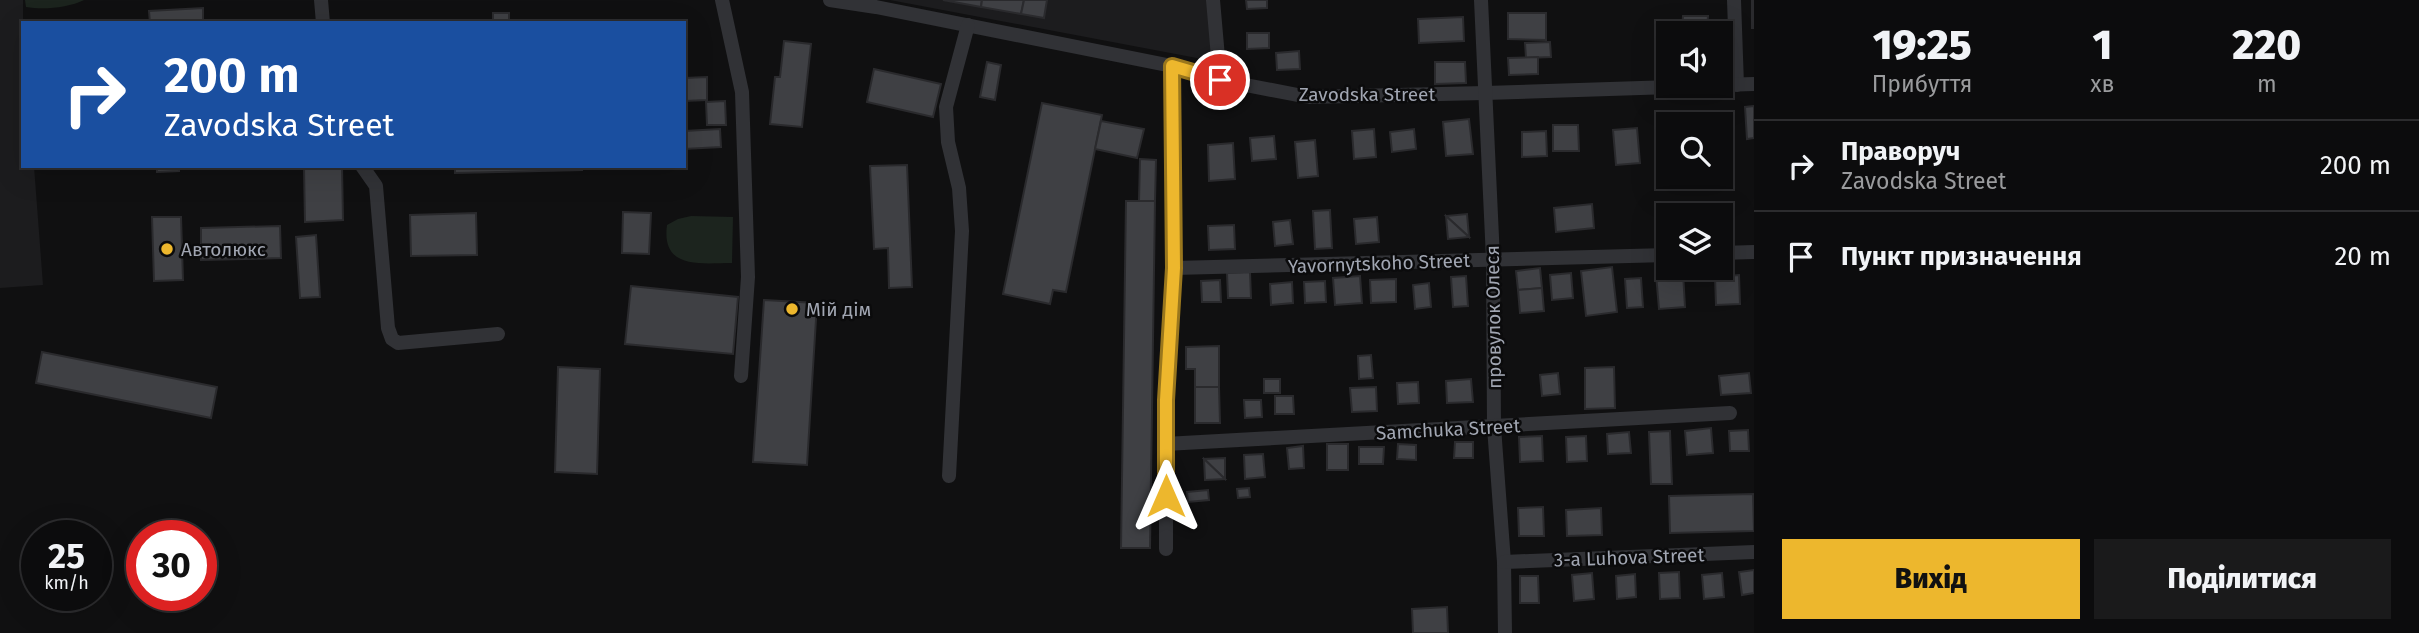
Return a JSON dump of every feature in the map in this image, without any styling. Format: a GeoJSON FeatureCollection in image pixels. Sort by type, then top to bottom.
{"type":"FeatureCollection","features":[{"type":"Feature","properties":{"kind":"street"},"geometry":{"type":"LineString","coordinates":[[321,0],[323,21]]}},
{"type":"Feature","properties":{"kind":"street"},"geometry":{"type":"LineString","coordinates":[[722,0],[742,92],[748,277],[741,376]]}},
{"type":"Feature","properties":{"kind":"street","name":"Zavodska Street"},"geometry":{"type":"LineString","coordinates":[[830,0],[1172,66],[1220,80],[1308,97],[1656,88]]}},
{"type":"Feature","properties":{"kind":"street"},"geometry":{"type":"LineString","coordinates":[[1213,0],[1220,80]]}},
{"type":"Feature","properties":{"kind":"street","name":"провулок Олеся"},"geometry":{"type":"LineString","coordinates":[[1481,0],[1493,259],[1494,427],[1504,562],[1505,633]]}},
{"type":"Feature","properties":{"kind":"street"},"geometry":{"type":"LineString","coordinates":[[1734,0],[1737,85]]}},
{"type":"Feature","properties":{"kind":"street"},"geometry":{"type":"LineString","coordinates":[[949,476],[962,231],[959,188],[948,142],[946,107],[968,25]]}},
{"type":"Feature","properties":{"kind":"street"},"geometry":{"type":"LineString","coordinates":[[1166,549],[1165,444],[1174,268],[1172,66]]}},
{"type":"Feature","properties":{"kind":"street"},"geometry":{"type":"LineString","coordinates":[[1733,85],[1754,84]]}},
{"type":"Feature","properties":{"kind":"street"},"geometry":{"type":"LineString","coordinates":[[363,168],[376,186],[388,328],[392,339],[398,342],[498,334]]}},
{"type":"Feature","properties":{"kind":"street"},"geometry":{"type":"LineString","coordinates":[[1733,253],[1754,252]]}},
{"type":"Feature","properties":{"kind":"street","name":"Yavornytskoho Street"},"geometry":{"type":"LineString","coordinates":[[1174,268],[1656,255]]}},
{"type":"Feature","properties":{"kind":"street","name":"Samchuka Street"},"geometry":{"type":"LineString","coordinates":[[1165,444],[1730,413]]}},
{"type":"Feature","properties":{"kind":"street","name":"3-a Luhova Street"},"geometry":{"type":"LineString","coordinates":[[1504,562],[1754,552]]}},
{"type":"Feature","properties":{"kind":"shaded area"},"geometry":{"type":"Polygon","coordinates":[[[0,0],[23,0],[21,168],[34,168],[43,285],[0,288],[0,0]]]}},
{"type":"Feature","properties":{"kind":"shaded area"},"geometry":{"type":"Polygon","coordinates":[[[25,0],[84,0],[63,7],[40,8],[26,7],[25,0]]]}},
{"type":"Feature","properties":{"kind":"shaded area"},"geometry":{"type":"Polygon","coordinates":[[[890,0],[1213,0],[1218,62],[890,0]]]}},
{"type":"Feature","properties":{"kind":"shaded area"},"geometry":{"type":"Polygon","coordinates":[[[691,216],[733,217],[732,263],[686,261],[670,250],[667,225],[691,216]]]}},
{"type":"Feature","properties":{"kind":"building"},"geometry":{"type":"Polygon","coordinates":[[[943,0],[982,0],[981,7],[943,0]]]}},
{"type":"Feature","properties":{"kind":"building"},"geometry":{"type":"Polygon","coordinates":[[[982,0],[1024,0],[1021,14],[981,7],[982,0]]]}},
{"type":"Feature","properties":{"kind":"building"},"geometry":{"type":"Polygon","coordinates":[[[1024,0],[1047,0],[1044,18],[1021,14],[1024,0]]]}},
{"type":"Feature","properties":{"kind":"building"},"geometry":{"type":"Polygon","coordinates":[[[1246,0],[1267,0],[1267,8],[1247,9],[1246,0]]]}},
{"type":"Feature","properties":{"kind":"building"},"geometry":{"type":"Polygon","coordinates":[[[1754,0],[1754,28],[1752,28],[1754,0]]]}},
{"type":"Feature","properties":{"kind":"building"},"geometry":{"type":"Polygon","coordinates":[[[203,8],[203,21],[150,21],[149,11],[203,8]]]}},
{"type":"Feature","properties":{"kind":"building"},"geometry":{"type":"Polygon","coordinates":[[[493,13],[509,13],[509,21],[493,21],[493,13]]]}},
{"type":"Feature","properties":{"kind":"building"},"geometry":{"type":"Polygon","coordinates":[[[1508,13],[1546,13],[1546,40],[1508,39],[1508,13]]]}},
{"type":"Feature","properties":{"kind":"building"},"geometry":{"type":"Polygon","coordinates":[[[1683,16],[1708,16],[1708,21],[1683,21],[1683,16]]]}},
{"type":"Feature","properties":{"kind":"building"},"geometry":{"type":"Polygon","coordinates":[[[1463,17],[1464,41],[1419,43],[1418,19],[1463,17]]]}},
{"type":"Feature","properties":{"kind":"building"},"geometry":{"type":"Polygon","coordinates":[[[1247,33],[1269,33],[1269,48],[1247,49],[1247,33]]]}},
{"type":"Feature","properties":{"kind":"building"},"geometry":{"type":"Polygon","coordinates":[[[784,41],[811,44],[802,127],[770,124],[775,77],[780,77],[784,41]]]}},
{"type":"Feature","properties":{"kind":"building"},"geometry":{"type":"Polygon","coordinates":[[[1550,42],[1551,57],[1526,58],[1525,43],[1550,42]]]}},
{"type":"Feature","properties":{"kind":"building"},"geometry":{"type":"Polygon","coordinates":[[[1299,51],[1300,69],[1277,70],[1276,53],[1299,51]]]}},
{"type":"Feature","properties":{"kind":"building"},"geometry":{"type":"Polygon","coordinates":[[[1538,57],[1538,74],[1509,75],[1508,58],[1538,57]]]}},
{"type":"Feature","properties":{"kind":"building"},"geometry":{"type":"Polygon","coordinates":[[[987,62],[1001,65],[995,100],[980,97],[987,62]]]}},
{"type":"Feature","properties":{"kind":"building"},"geometry":{"type":"Polygon","coordinates":[[[1435,62],[1465,62],[1466,83],[1435,84],[1435,62]]]}},
{"type":"Feature","properties":{"kind":"building"},"geometry":{"type":"Polygon","coordinates":[[[874,69],[941,84],[933,117],[867,102],[874,69]]]}},
{"type":"Feature","properties":{"kind":"building"},"geometry":{"type":"Polygon","coordinates":[[[707,77],[707,100],[686,101],[686,78],[707,77]]]}},
{"type":"Feature","properties":{"kind":"building"},"geometry":{"type":"Polygon","coordinates":[[[725,101],[726,125],[707,125],[706,102],[725,101]]]}},
{"type":"Feature","properties":{"kind":"building"},"geometry":{"type":"Polygon","coordinates":[[[1042,103],[1102,115],[1066,292],[1053,290],[1050,304],[1003,294],[1042,103]]]}},
{"type":"Feature","properties":{"kind":"building"},"geometry":{"type":"Polygon","coordinates":[[[1754,106],[1754,138],[1747,139],[1745,107],[1754,106]]]}},
{"type":"Feature","properties":{"kind":"building"},"geometry":{"type":"Polygon","coordinates":[[[1469,119],[1473,154],[1446,156],[1443,122],[1469,119]]]}},
{"type":"Feature","properties":{"kind":"building"},"geometry":{"type":"Polygon","coordinates":[[[1101,121],[1144,129],[1137,158],[1095,149],[1101,121]]]}},
{"type":"Feature","properties":{"kind":"building"},"geometry":{"type":"Polygon","coordinates":[[[1553,125],[1578,125],[1579,151],[1553,151],[1553,125]]]}},
{"type":"Feature","properties":{"kind":"building"},"geometry":{"type":"Polygon","coordinates":[[[1637,128],[1640,163],[1616,165],[1613,130],[1637,128]]]}},
{"type":"Feature","properties":{"kind":"building"},"geometry":{"type":"Polygon","coordinates":[[[720,129],[721,147],[686,149],[686,131],[720,129]]]}},
{"type":"Feature","properties":{"kind":"building"},"geometry":{"type":"Polygon","coordinates":[[[1374,129],[1376,157],[1354,159],[1352,131],[1374,129]]]}},
{"type":"Feature","properties":{"kind":"building"},"geometry":{"type":"Polygon","coordinates":[[[1414,129],[1416,149],[1392,152],[1390,132],[1414,129]]]}},
{"type":"Feature","properties":{"kind":"building"},"geometry":{"type":"Polygon","coordinates":[[[1546,131],[1547,156],[1522,157],[1522,132],[1546,131]]]}},
{"type":"Feature","properties":{"kind":"building"},"geometry":{"type":"Polygon","coordinates":[[[1274,136],[1276,159],[1252,161],[1250,138],[1274,136]]]}},
{"type":"Feature","properties":{"kind":"building"},"geometry":{"type":"Polygon","coordinates":[[[1315,140],[1318,176],[1298,178],[1295,142],[1315,140]]]}},
{"type":"Feature","properties":{"kind":"building"},"geometry":{"type":"Polygon","coordinates":[[[1233,143],[1235,179],[1209,181],[1208,145],[1233,143]]]}},
{"type":"Feature","properties":{"kind":"building"},"geometry":{"type":"Polygon","coordinates":[[[1140,159],[1156,160],[1155,201],[1139,201],[1140,159]]]}},
{"type":"Feature","properties":{"kind":"building"},"geometry":{"type":"Polygon","coordinates":[[[907,165],[912,287],[889,288],[888,248],[874,249],[870,166],[907,165]]]}},
{"type":"Feature","properties":{"kind":"building"},"geometry":{"type":"Polygon","coordinates":[[[157,168],[179,168],[179,171],[157,172],[157,168]]]}},
{"type":"Feature","properties":{"kind":"building"},"geometry":{"type":"Polygon","coordinates":[[[304,168],[342,168],[343,220],[305,222],[304,168]]]}},
{"type":"Feature","properties":{"kind":"building"},"geometry":{"type":"Polygon","coordinates":[[[455,168],[582,168],[582,170],[455,173],[455,168]]]}},
{"type":"Feature","properties":{"kind":"building"},"geometry":{"type":"Polygon","coordinates":[[[1126,201],[1155,201],[1150,548],[1121,548],[1126,201]]]}},
{"type":"Feature","properties":{"kind":"building"},"geometry":{"type":"Polygon","coordinates":[[[1592,204],[1594,228],[1556,232],[1554,208],[1592,204]]]}},
{"type":"Feature","properties":{"kind":"building"},"geometry":{"type":"Polygon","coordinates":[[[1330,210],[1332,248],[1315,249],[1313,211],[1330,210]]]}},
{"type":"Feature","properties":{"kind":"building"},"geometry":{"type":"Polygon","coordinates":[[[623,212],[651,213],[649,254],[622,253],[623,212]]]}},
{"type":"Feature","properties":{"kind":"building"},"geometry":{"type":"Polygon","coordinates":[[[476,213],[477,255],[411,256],[410,215],[476,213]]]}},
{"type":"Feature","properties":{"kind":"building"},"geometry":{"type":"Polygon","coordinates":[[[1467,214],[1469,237],[1446,216],[1467,214]]]}},
{"type":"Feature","properties":{"kind":"building"},"geometry":{"type":"Polygon","coordinates":[[[1446,216],[1469,237],[1448,239],[1446,216]]]}},
{"type":"Feature","properties":{"kind":"building"},"geometry":{"type":"Polygon","coordinates":[[[152,217],[181,217],[183,280],[154,281],[152,217]]]}},
{"type":"Feature","properties":{"kind":"building"},"geometry":{"type":"Polygon","coordinates":[[[1377,217],[1379,242],[1356,244],[1354,219],[1377,217]]]}},
{"type":"Feature","properties":{"kind":"building"},"geometry":{"type":"Polygon","coordinates":[[[1290,220],[1293,244],[1275,246],[1273,222],[1290,220]]]}},
{"type":"Feature","properties":{"kind":"building"},"geometry":{"type":"Polygon","coordinates":[[[1234,225],[1235,249],[1209,250],[1208,226],[1234,225]]]}},
{"type":"Feature","properties":{"kind":"building"},"geometry":{"type":"Polygon","coordinates":[[[280,226],[281,258],[201,260],[201,228],[280,226]]]}},
{"type":"Feature","properties":{"kind":"building"},"geometry":{"type":"Polygon","coordinates":[[[316,235],[320,297],[300,298],[296,237],[316,235]]]}},
{"type":"Feature","properties":{"kind":"building"},"geometry":{"type":"Polygon","coordinates":[[[1612,267],[1617,312],[1586,316],[1581,271],[1612,267]]]}},
{"type":"Feature","properties":{"kind":"building"},"geometry":{"type":"Polygon","coordinates":[[[1540,268],[1542,288],[1518,290],[1516,271],[1540,268]]]}},
{"type":"Feature","properties":{"kind":"building"},"geometry":{"type":"Polygon","coordinates":[[[1250,272],[1251,298],[1228,298],[1227,273],[1250,272]]]}},
{"type":"Feature","properties":{"kind":"building"},"geometry":{"type":"Polygon","coordinates":[[[1571,273],[1573,298],[1552,300],[1550,275],[1571,273]]]}},
{"type":"Feature","properties":{"kind":"building"},"geometry":{"type":"Polygon","coordinates":[[[1739,275],[1740,304],[1716,305],[1715,280],[1733,280],[1733,276],[1739,275]]]}},
{"type":"Feature","properties":{"kind":"building"},"geometry":{"type":"Polygon","coordinates":[[[1360,276],[1362,303],[1335,305],[1333,278],[1360,276]]]}},
{"type":"Feature","properties":{"kind":"building"},"geometry":{"type":"Polygon","coordinates":[[[1466,276],[1468,306],[1453,307],[1451,277],[1466,276]]]}},
{"type":"Feature","properties":{"kind":"building"},"geometry":{"type":"Polygon","coordinates":[[[1641,278],[1643,307],[1627,308],[1625,279],[1641,278]]]}},
{"type":"Feature","properties":{"kind":"building"},"geometry":{"type":"Polygon","coordinates":[[[1396,279],[1396,302],[1371,303],[1370,280],[1396,279]]]}},
{"type":"Feature","properties":{"kind":"building"},"geometry":{"type":"Polygon","coordinates":[[[1220,280],[1221,302],[1202,302],[1201,281],[1220,280]]]}},
{"type":"Feature","properties":{"kind":"building"},"geometry":{"type":"Polygon","coordinates":[[[1657,280],[1683,280],[1685,307],[1659,309],[1657,280]]]}},
{"type":"Feature","properties":{"kind":"building"},"geometry":{"type":"Polygon","coordinates":[[[1325,281],[1326,302],[1305,303],[1304,282],[1325,281]]]}},
{"type":"Feature","properties":{"kind":"building"},"geometry":{"type":"Polygon","coordinates":[[[1292,282],[1293,303],[1271,305],[1270,284],[1292,282]]]}},
{"type":"Feature","properties":{"kind":"building"},"geometry":{"type":"Polygon","coordinates":[[[1429,283],[1431,307],[1415,309],[1413,285],[1429,283]]]}},
{"type":"Feature","properties":{"kind":"building"},"geometry":{"type":"Polygon","coordinates":[[[631,286],[738,297],[733,354],[625,344],[631,286]]]}},
{"type":"Feature","properties":{"kind":"building"},"geometry":{"type":"Polygon","coordinates":[[[1542,288],[1544,311],[1520,313],[1518,290],[1542,288]]]}},
{"type":"Feature","properties":{"kind":"building"},"geometry":{"type":"Polygon","coordinates":[[[764,300],[817,303],[807,465],[753,462],[764,300]]]}},
{"type":"Feature","properties":{"kind":"building"},"geometry":{"type":"Polygon","coordinates":[[[1219,346],[1219,387],[1195,387],[1195,369],[1186,369],[1186,347],[1219,346]]]}},
{"type":"Feature","properties":{"kind":"building"},"geometry":{"type":"Polygon","coordinates":[[[42,352],[217,387],[211,418],[36,383],[42,352]]]}},
{"type":"Feature","properties":{"kind":"building"},"geometry":{"type":"Polygon","coordinates":[[[1371,355],[1373,378],[1359,379],[1358,356],[1371,355]]]}},
{"type":"Feature","properties":{"kind":"building"},"geometry":{"type":"Polygon","coordinates":[[[558,367],[600,369],[597,474],[555,472],[558,367]]]}},
{"type":"Feature","properties":{"kind":"building"},"geometry":{"type":"Polygon","coordinates":[[[1614,367],[1615,408],[1585,409],[1585,368],[1614,367]]]}},
{"type":"Feature","properties":{"kind":"building"},"geometry":{"type":"Polygon","coordinates":[[[1558,373],[1560,394],[1542,396],[1540,375],[1558,373]]]}},
{"type":"Feature","properties":{"kind":"building"},"geometry":{"type":"Polygon","coordinates":[[[1749,373],[1751,393],[1721,395],[1719,376],[1749,373]]]}},
{"type":"Feature","properties":{"kind":"building"},"geometry":{"type":"Polygon","coordinates":[[[1264,379],[1280,379],[1280,393],[1264,393],[1264,379]]]}},
{"type":"Feature","properties":{"kind":"building"},"geometry":{"type":"Polygon","coordinates":[[[1471,379],[1473,402],[1447,403],[1446,381],[1471,379]]]}},
{"type":"Feature","properties":{"kind":"building"},"geometry":{"type":"Polygon","coordinates":[[[1418,382],[1419,403],[1398,404],[1397,383],[1418,382]]]}},
{"type":"Feature","properties":{"kind":"building"},"geometry":{"type":"Polygon","coordinates":[[[1195,387],[1219,387],[1220,423],[1195,423],[1195,387]]]}},
{"type":"Feature","properties":{"kind":"building"},"geometry":{"type":"Polygon","coordinates":[[[1376,387],[1377,411],[1352,412],[1350,388],[1376,387]]]}},
{"type":"Feature","properties":{"kind":"building"},"geometry":{"type":"Polygon","coordinates":[[[1275,396],[1293,396],[1294,414],[1275,414],[1275,396]]]}},
{"type":"Feature","properties":{"kind":"building"},"geometry":{"type":"Polygon","coordinates":[[[1244,400],[1261,400],[1262,417],[1245,418],[1244,400]]]}},
{"type":"Feature","properties":{"kind":"building"},"geometry":{"type":"Polygon","coordinates":[[[1711,428],[1713,453],[1687,455],[1685,431],[1711,428]]]}},
{"type":"Feature","properties":{"kind":"building"},"geometry":{"type":"Polygon","coordinates":[[[1748,430],[1749,451],[1730,451],[1729,431],[1748,430]]]}},
{"type":"Feature","properties":{"kind":"building"},"geometry":{"type":"Polygon","coordinates":[[[1670,431],[1672,484],[1651,484],[1649,432],[1670,431]]]}},
{"type":"Feature","properties":{"kind":"building"},"geometry":{"type":"Polygon","coordinates":[[[1629,432],[1631,453],[1608,454],[1607,434],[1629,432]]]}},
{"type":"Feature","properties":{"kind":"building"},"geometry":{"type":"Polygon","coordinates":[[[1542,436],[1543,461],[1520,462],[1519,437],[1542,436]]]}},
{"type":"Feature","properties":{"kind":"building"},"geometry":{"type":"Polygon","coordinates":[[[1586,436],[1587,461],[1567,462],[1566,437],[1586,436]]]}},
{"type":"Feature","properties":{"kind":"building"},"geometry":{"type":"Polygon","coordinates":[[[1455,442],[1473,442],[1473,458],[1454,458],[1455,442]]]}},
{"type":"Feature","properties":{"kind":"building"},"geometry":{"type":"Polygon","coordinates":[[[1327,444],[1348,444],[1348,470],[1327,470],[1327,444]]]}},
{"type":"Feature","properties":{"kind":"building"},"geometry":{"type":"Polygon","coordinates":[[[1398,444],[1416,445],[1416,460],[1397,459],[1398,444]]]}},
{"type":"Feature","properties":{"kind":"building"},"geometry":{"type":"Polygon","coordinates":[[[1303,446],[1304,468],[1289,469],[1287,448],[1303,446]]]}},
{"type":"Feature","properties":{"kind":"building"},"geometry":{"type":"Polygon","coordinates":[[[1359,447],[1384,447],[1383,464],[1359,464],[1359,447]]]}},
{"type":"Feature","properties":{"kind":"building"},"geometry":{"type":"Polygon","coordinates":[[[1263,454],[1265,477],[1245,479],[1244,455],[1263,454]]]}},
{"type":"Feature","properties":{"kind":"building"},"geometry":{"type":"Polygon","coordinates":[[[1225,458],[1225,479],[1204,459],[1225,458]]]}},
{"type":"Feature","properties":{"kind":"building"},"geometry":{"type":"Polygon","coordinates":[[[1204,459],[1225,479],[1205,480],[1204,459]]]}},
{"type":"Feature","properties":{"kind":"building"},"geometry":{"type":"Polygon","coordinates":[[[1249,488],[1250,497],[1238,498],[1237,489],[1249,488]]]}},
{"type":"Feature","properties":{"kind":"building"},"geometry":{"type":"Polygon","coordinates":[[[1208,490],[1209,500],[1188,502],[1187,492],[1208,490]]]}},
{"type":"Feature","properties":{"kind":"building"},"geometry":{"type":"Polygon","coordinates":[[[1753,494],[1754,531],[1670,533],[1669,496],[1753,494]]]}},
{"type":"Feature","properties":{"kind":"building"},"geometry":{"type":"Polygon","coordinates":[[[1543,507],[1544,536],[1519,536],[1518,508],[1543,507]]]}},
{"type":"Feature","properties":{"kind":"building"},"geometry":{"type":"Polygon","coordinates":[[[1601,508],[1602,535],[1567,536],[1566,510],[1601,508]]]}},
{"type":"Feature","properties":{"kind":"building"},"geometry":{"type":"Polygon","coordinates":[[[1754,570],[1754,593],[1742,595],[1739,572],[1754,570]]]}},
{"type":"Feature","properties":{"kind":"building"},"geometry":{"type":"Polygon","coordinates":[[[1679,572],[1680,598],[1660,599],[1659,573],[1679,572]]]}},
{"type":"Feature","properties":{"kind":"building"},"geometry":{"type":"Polygon","coordinates":[[[1592,573],[1594,599],[1574,601],[1572,575],[1592,573]]]}},
{"type":"Feature","properties":{"kind":"building"},"geometry":{"type":"Polygon","coordinates":[[[1722,573],[1724,597],[1704,599],[1702,575],[1722,573]]]}},
{"type":"Feature","properties":{"kind":"building"},"geometry":{"type":"Polygon","coordinates":[[[1635,574],[1636,597],[1617,599],[1616,576],[1635,574]]]}},
{"type":"Feature","properties":{"kind":"building"},"geometry":{"type":"Polygon","coordinates":[[[1520,576],[1538,576],[1539,603],[1520,603],[1520,576]]]}},
{"type":"Feature","properties":{"kind":"building"},"geometry":{"type":"Polygon","coordinates":[[[1447,607],[1448,633],[1413,633],[1412,609],[1447,607]]]}},
{"type":"Feature","properties":{"kind":"place","name":"Автолюкс"},"geometry":{"type":"Point","coordinates":[167,249]}},
{"type":"Feature","properties":{"kind":"place","name":"Мій дім"},"geometry":{"type":"Point","coordinates":[792,309]}},
{"type":"Feature","properties":{"kind":"route"},"geometry":{"type":"LineString","coordinates":[[1166,496],[1166,400],[1174,268],[1172,66],[1220,80]]}}]}
